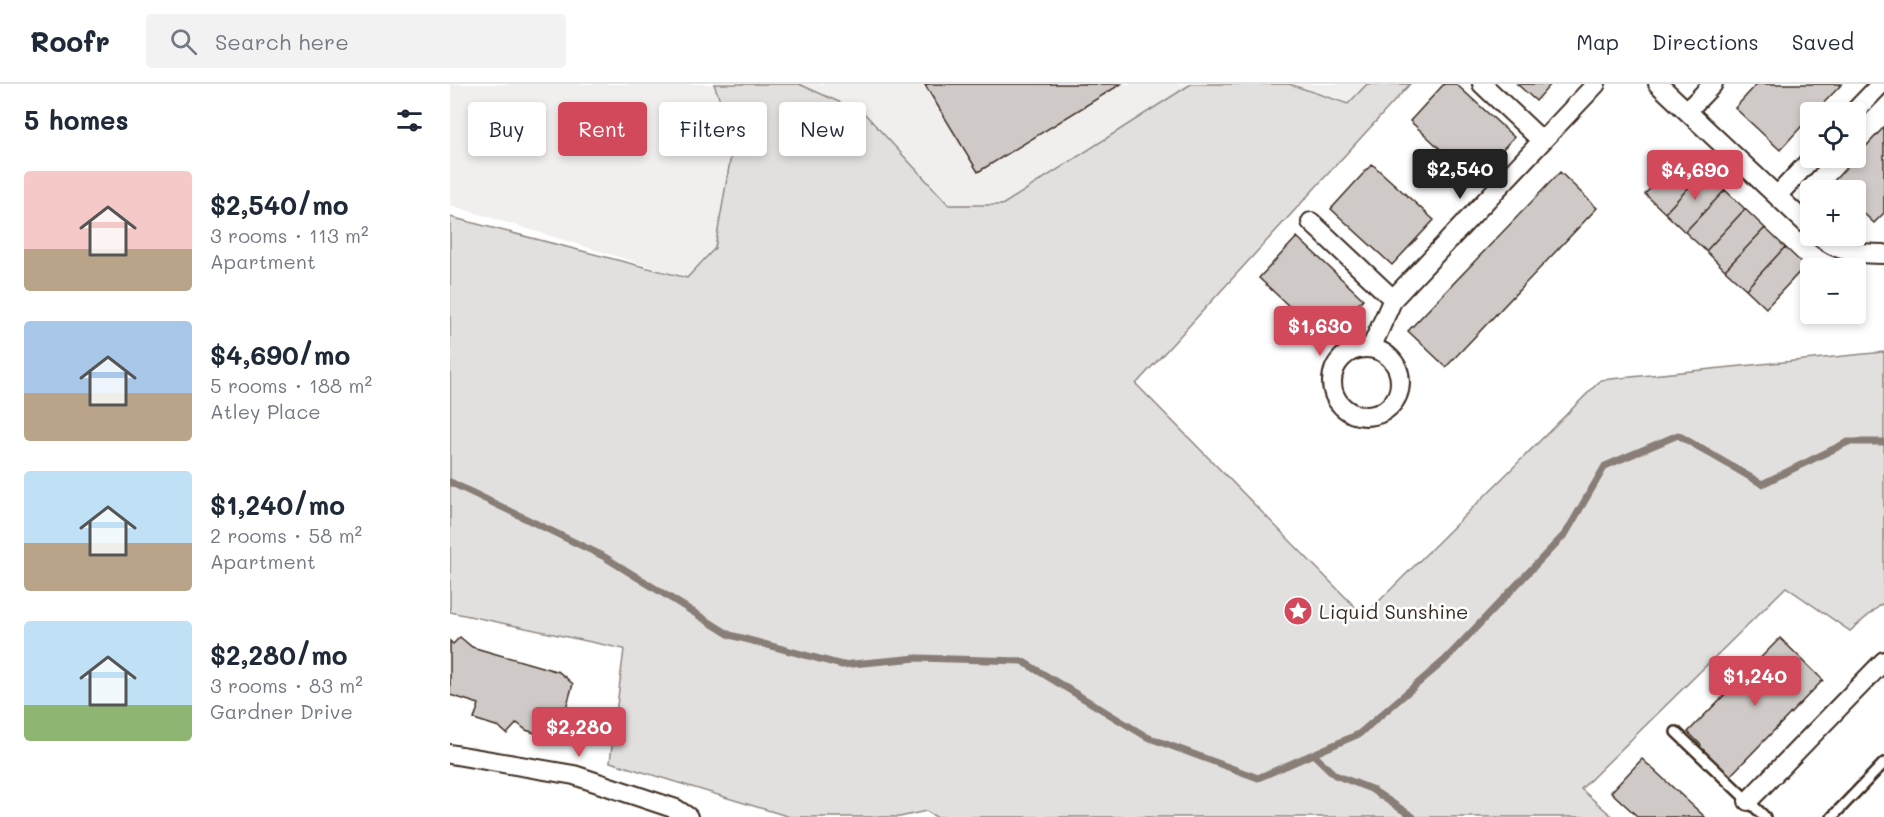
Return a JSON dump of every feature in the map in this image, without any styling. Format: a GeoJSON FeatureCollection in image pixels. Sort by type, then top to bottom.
{"type":"FeatureCollection","features":[{"type":"Feature","properties":{"kind":"street"},"geometry":{"type":"LineString","coordinates":[[1482,84],[1541,140]]}},
{"type":"Feature","properties":{"kind":"street"},"geometry":{"type":"LineString","coordinates":[[1371,348],[1393,299],[1596,84]]}},
{"type":"Feature","properties":{"kind":"street"},"geometry":{"type":"LineString","coordinates":[[1658,84],[1800,218]]}},
{"type":"Feature","properties":{"kind":"street"},"geometry":{"type":"LineString","coordinates":[[1687,111],[1713,84]]}},
{"type":"Feature","properties":{"kind":"street"},"geometry":{"type":"LineString","coordinates":[[1864,102],[1881,84]]}},
{"type":"Feature","properties":{"kind":"street"},"geometry":{"type":"LineString","coordinates":[[1777,196],[1803,168]]}},
{"type":"Feature","properties":{"kind":"street"},"geometry":{"type":"LineString","coordinates":[[1311,222],[1393,299]]}},
{"type":"Feature","properties":{"kind":"street"},"geometry":{"type":"LineString","coordinates":[[1837,246],[1852,253],[1884,254]]}},
{"type":"Feature","properties":{"kind":"street"},"geometry":{"type":"LineString","coordinates":[[1748,801],[1883,663]]}},
{"type":"Feature","properties":{"kind":"street"},"geometry":{"type":"LineString","coordinates":[[450,754],[574,775],[676,809],[688,817]]}},
{"type":"Feature","properties":{"kind":"lane"},"geometry":{"type":"LineString","coordinates":[[1676,732],[1765,817]]}},
{"type":"Feature","properties":{"kind":"lane"},"geometry":{"type":"LineString","coordinates":[[1832,817],[1884,763]]}},
{"type":"Feature","properties":{"kind":"shaded area"},"geometry":{"type":"Polygon","coordinates":[[[450,84],[714,84],[721,102],[659,102],[659,156],[731,156],[715,249],[687,278],[450,205],[450,84]]]}},
{"type":"Feature","properties":{"kind":"shaded area"},"geometry":{"type":"Polygon","coordinates":[[[714,84],[799,84],[839,102],[779,102],[779,156],[866,156],[866,115],[949,205],[1002,205],[1191,84],[1289,84],[1348,104],[1367,84],[1410,84],[1136,384],[1364,616],[1601,380],[1884,352],[1884,602],[1850,631],[1786,587],[1581,789],[1613,817],[936,817],[926,811],[900,817],[790,817],[610,762],[624,649],[450,612],[450,217],[687,278],[715,248],[731,156],[767,156],[767,102],[721,102],[714,84]]]}},
{"type":"Feature","properties":{"kind":"shaded area"},"geometry":{"type":"Polygon","coordinates":[[[799,84],[1191,84],[1001,205],[949,205],[866,115],[866,102],[839,102],[799,84]]]}},
{"type":"Feature","properties":{"kind":"shaded area"},"geometry":{"type":"Polygon","coordinates":[[[1289,84],[1367,84],[1348,104],[1289,84]]]}},
{"type":"Feature","properties":{"kind":"building"},"geometry":{"type":"Polygon","coordinates":[[[1121,84],[978,172],[925,85],[1121,84]]]}},
{"type":"Feature","properties":{"kind":"building"},"geometry":{"type":"Polygon","coordinates":[[[1444,84],[1456,84],[1514,137],[1474,180],[1410,121],[1444,84]]]}},
{"type":"Feature","properties":{"kind":"building"},"geometry":{"type":"Polygon","coordinates":[[[1517,84],[1551,84],[1536,101],[1517,84]]]}},
{"type":"Feature","properties":{"kind":"building"},"geometry":{"type":"Polygon","coordinates":[[[1757,84],[1842,84],[1825,102],[1800,102],[1800,128],[1780,150],[1735,108],[1757,84]]]}},
{"type":"Feature","properties":{"kind":"building"},"geometry":{"type":"Polygon","coordinates":[[[1884,127],[1884,213],[1874,223],[1866,215],[1866,180],[1835,180],[1846,168],[1866,168],[1866,146],[1884,127]]]}},
{"type":"Feature","properties":{"kind":"building"},"geometry":{"type":"Polygon","coordinates":[[[1685,152],[1704,171],[1665,213],[1645,194],[1685,152]]]}},
{"type":"Feature","properties":{"kind":"building"},"geometry":{"type":"Polygon","coordinates":[[[1372,164],[1434,220],[1392,265],[1331,209],[1372,164]]]}},
{"type":"Feature","properties":{"kind":"building"},"geometry":{"type":"Polygon","coordinates":[[[1704,171],[1725,190],[1685,232],[1665,213],[1704,171]]]}},
{"type":"Feature","properties":{"kind":"building"},"geometry":{"type":"Polygon","coordinates":[[[1560,172],[1597,208],[1446,367],[1408,331],[1560,172]]]}},
{"type":"Feature","properties":{"kind":"building"},"geometry":{"type":"Polygon","coordinates":[[[1725,190],[1745,209],[1706,251],[1685,232],[1725,190]]]}},
{"type":"Feature","properties":{"kind":"building"},"geometry":{"type":"Polygon","coordinates":[[[1745,209],[1765,228],[1725,270],[1706,251],[1745,209]]]}},
{"type":"Feature","properties":{"kind":"building"},"geometry":{"type":"Polygon","coordinates":[[[1765,228],[1785,247],[1746,289],[1725,270],[1765,228]]]}},
{"type":"Feature","properties":{"kind":"building"},"geometry":{"type":"Polygon","coordinates":[[[1297,237],[1363,299],[1325,340],[1259,278],[1297,237]]]}},
{"type":"Feature","properties":{"kind":"building"},"geometry":{"type":"Polygon","coordinates":[[[1785,247],[1800,261],[1800,271],[1766,308],[1746,289],[1785,247]]]}},
{"type":"Feature","properties":{"kind":"building"},"geometry":{"type":"Polygon","coordinates":[[[460,637],[472,647],[559,672],[573,684],[562,722],[545,723],[541,735],[526,730],[517,723],[507,734],[499,727],[474,719],[479,704],[450,695],[450,641],[453,644],[460,637]]]}},
{"type":"Feature","properties":{"kind":"building"},"geometry":{"type":"Polygon","coordinates":[[[1780,638],[1823,680],[1729,777],[1699,748],[1701,745],[1688,732],[1780,638]]]}},
{"type":"Feature","properties":{"kind":"building"},"geometry":{"type":"Polygon","coordinates":[[[1642,759],[1705,817],[1638,817],[1611,792],[1642,759]]]}},
{"type":"Feature","properties":{"kind":"waterway"},"geometry":{"type":"LineString","coordinates":[[450,482],[603,556],[730,635],[842,665],[917,658],[1022,661],[1147,737],[1258,778],[1359,734],[1445,660],[1566,533],[1605,466],[1678,435],[1762,484],[1848,442],[1884,442]]}},
{"type":"Feature","properties":{"kind":"waterway"},"geometry":{"type":"LineString","coordinates":[[1313,754],[1335,775],[1371,789],[1413,817]]}},
{"type":"Feature","properties":{"kind":"place","name":"Liquid Sunshine"},"geometry":{"type":"Point","coordinates":[1298,611]}}]}
